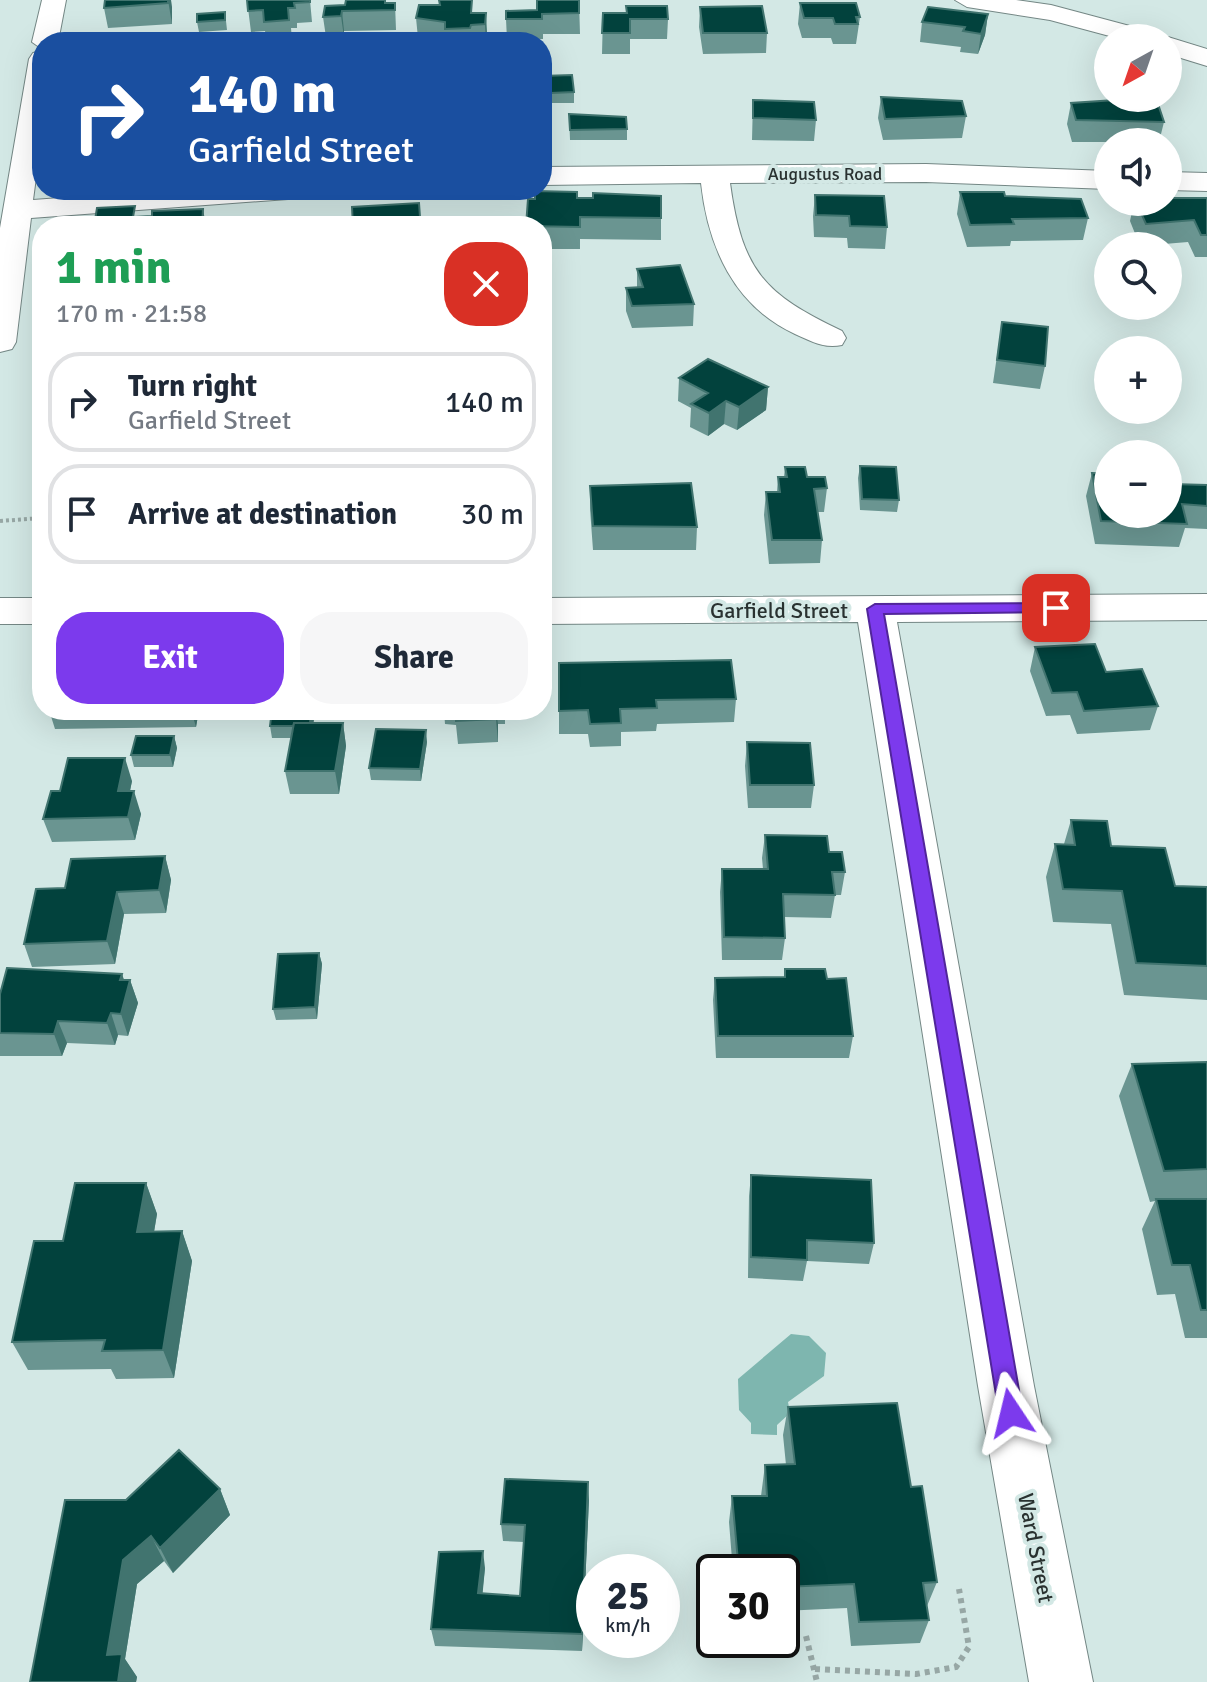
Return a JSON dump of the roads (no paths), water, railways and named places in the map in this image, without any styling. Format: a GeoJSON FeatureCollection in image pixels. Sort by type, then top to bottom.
{"type":"FeatureCollection","features":[{"type":"Feature","properties":{"kind":"street"},"geometry":{"type":"LineString","coordinates":[[47,32],[54,0]]}},
{"type":"Feature","properties":{"kind":"street"},"geometry":{"type":"LineString","coordinates":[[967,0],[1051,13],[1094,24]]}},
{"type":"Feature","properties":{"kind":"street"},"geometry":{"type":"LineString","coordinates":[[1182,50],[1207,58]]}},
{"type":"Feature","properties":{"kind":"street"},"geometry":{"type":"LineString","coordinates":[[0,342],[32,122]]}},
{"type":"Feature","properties":{"kind":"street"},"geometry":{"type":"LineString","coordinates":[[714,174],[721,229],[744,276],[776,310],[830,338]]}},
{"type":"Feature","properties":{"kind":"street","name":"Augustus Road"},"geometry":{"type":"LineString","coordinates":[[552,176],[983,174],[1094,179]]}},
{"type":"Feature","properties":{"kind":"street"},"geometry":{"type":"LineString","coordinates":[[1182,181],[1207,182]]}},
{"type":"Feature","properties":{"kind":"street"},"geometry":{"type":"LineString","coordinates":[[18,210],[153,200]]}},
{"type":"Feature","properties":{"kind":"street","name":"Garfield Street"},"geometry":{"type":"LineString","coordinates":[[552,611],[1207,607]]}},
{"type":"Feature","properties":{"kind":"street","name":"Ward Street"},"geometry":{"type":"LineString","coordinates":[[875,609],[1020,1465],[1061,1682]]}},
{"type":"Feature","properties":{"kind":"street"},"geometry":{"type":"LineString","coordinates":[[0,611],[32,611]]}},
{"type":"Feature","properties":{"kind":"water"},"geometry":{"type":"Polygon","coordinates":[[[791,1334],[809,1336],[826,1353],[824,1376],[788,1402],[790,1413],[777,1425],[777,1435],[751,1434],[751,1423],[739,1410],[738,1379],[791,1334]]]}}]}
